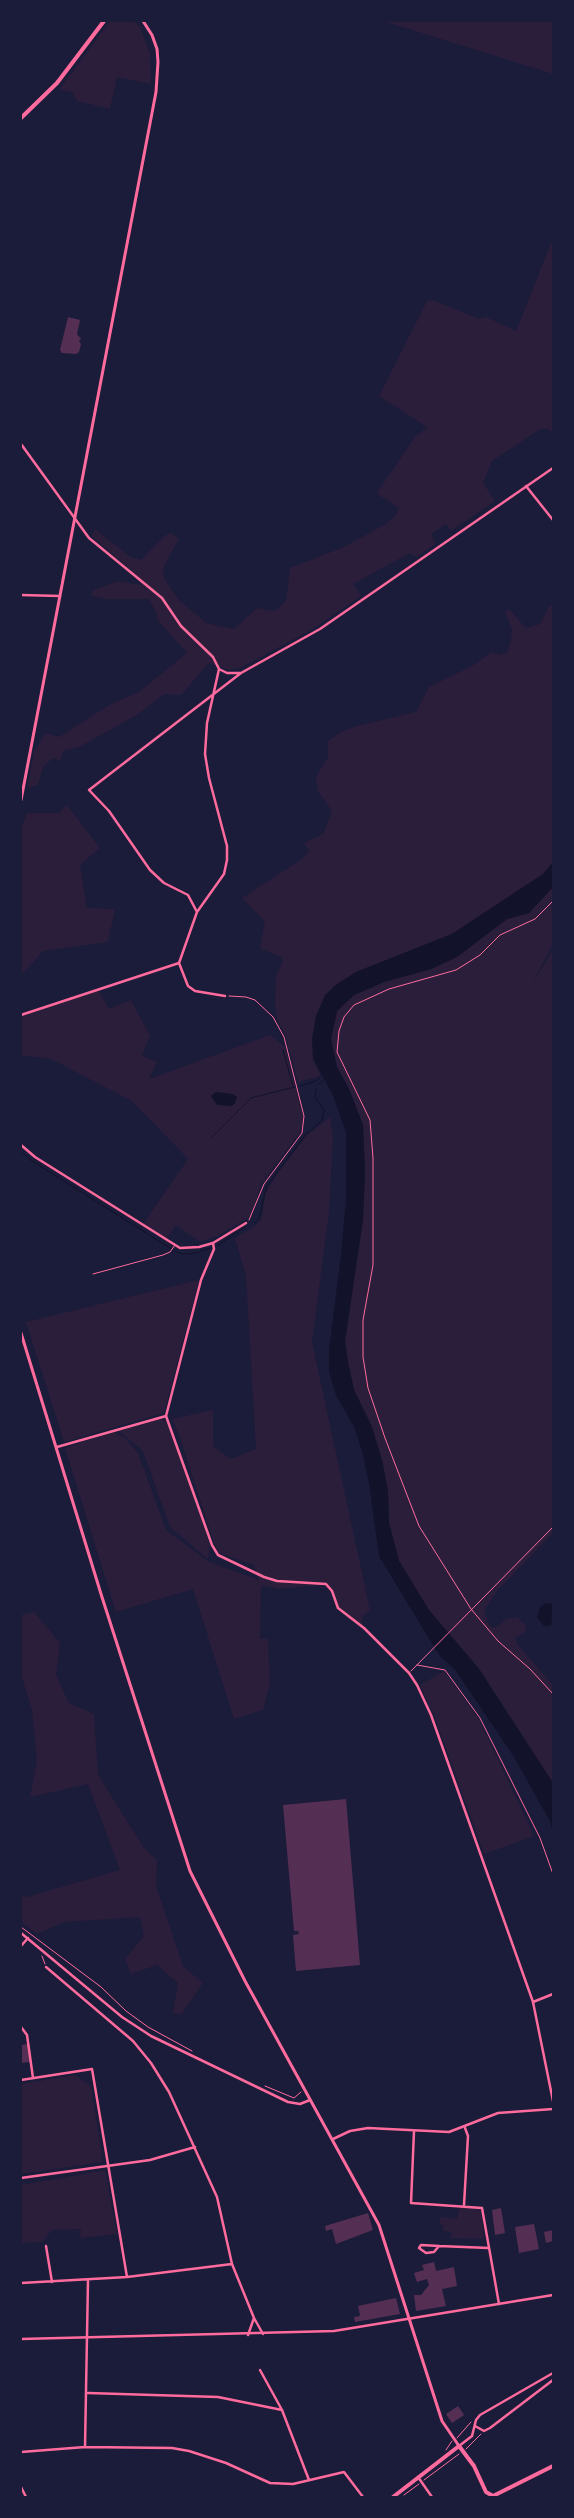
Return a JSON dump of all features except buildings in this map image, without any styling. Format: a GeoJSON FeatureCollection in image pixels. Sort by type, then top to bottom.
{"type":"FeatureCollection","features":[{"type":"Feature","properties":{"kind":"main road"},"geometry":{"type":"LineString","coordinates":[[21,118],[57,83],[104,21]]}},
{"type":"Feature","properties":{"kind":"main road"},"geometry":{"type":"LineString","coordinates":[[21,800],[156,92],[158,62],[156,46],[152,35],[143,21]]}},
{"type":"Feature","properties":{"kind":"main road"},"geometry":{"type":"LineString","coordinates":[[21,1332],[101,1594],[190,1872],[245,1981],[379,2225],[442,2421],[463,2451],[487,2495],[497,2495],[553,2466]]}},
{"type":"Feature","properties":{"kind":"main road"},"geometry":{"type":"LineString","coordinates":[[394,2497],[459,2446]]}},
{"type":"Feature","properties":{"kind":"street"},"geometry":{"type":"LineString","coordinates":[[21,444],[89,538],[162,598],[181,626],[213,657],[219,669],[227,673],[241,673]]}},
{"type":"Feature","properties":{"kind":"street"},"geometry":{"type":"LineString","coordinates":[[198,912],[188,895],[164,883],[150,870],[109,811],[89,790],[241,673],[320,629],[553,468]]}},
{"type":"Feature","properties":{"kind":"street"},"geometry":{"type":"LineString","coordinates":[[526,486],[553,520]]}},
{"type":"Feature","properties":{"kind":"street"},"geometry":{"type":"LineString","coordinates":[[21,595],[60,596]]}},
{"type":"Feature","properties":{"kind":"street"},"geometry":{"type":"LineString","coordinates":[[219,669],[207,723],[205,754],[209,778],[227,846],[228,860],[224,874],[198,912],[179,963],[188,986],[195,991],[225,996]]}},
{"type":"Feature","properties":{"kind":"street"},"geometry":{"type":"LineString","coordinates":[[21,1015],[179,963]]}},
{"type":"Feature","properties":{"kind":"street"},"geometry":{"type":"LineString","coordinates":[[21,1145],[175,1245],[192,1248],[213,1242],[246,1223]]}},
{"type":"Feature","properties":{"kind":"street"},"geometry":{"type":"LineString","coordinates":[[213,1242],[214,1249],[201,1280],[166,1416],[218,1555],[277,1581],[326,1584],[332,1591],[338,1608],[364,1628],[409,1673],[431,1715],[533,2002],[553,2100]]}},
{"type":"Feature","properties":{"kind":"street"},"geometry":{"type":"LineString","coordinates":[[57,1448],[166,1416]]}},
{"type":"Feature","properties":{"kind":"street"},"geometry":{"type":"LineString","coordinates":[[21,1933],[122,2017],[151,2036],[288,2102],[300,2104],[311,2099]]}},
{"type":"Feature","properties":{"kind":"street"},"geometry":{"type":"LineString","coordinates":[[21,1946],[28,1938]]}},
{"type":"Feature","properties":{"kind":"street"},"geometry":{"type":"LineString","coordinates":[[46,1967],[139,2048],[169,2092],[217,2197],[232,2264],[254,2318],[264,2334]]}},
{"type":"Feature","properties":{"kind":"street"},"geometry":{"type":"LineString","coordinates":[[533,2002],[553,1994]]}},
{"type":"Feature","properties":{"kind":"street"},"geometry":{"type":"LineString","coordinates":[[21,2027],[27,2035],[33,2078]]}},
{"type":"Feature","properties":{"kind":"street"},"geometry":{"type":"LineString","coordinates":[[21,2080],[92,2069],[127,2277]]}},
{"type":"Feature","properties":{"kind":"street"},"geometry":{"type":"LineString","coordinates":[[333,2139],[350,2130],[368,2128],[450,2132],[465,2128],[498,2113],[553,2108]]}},
{"type":"Feature","properties":{"kind":"street"},"geometry":{"type":"LineString","coordinates":[[464,2205],[468,2136],[465,2128]]}},
{"type":"Feature","properties":{"kind":"street"},"geometry":{"type":"LineString","coordinates":[[414,2131],[411,2203],[464,2205],[482,2208],[499,2304]]}},
{"type":"Feature","properties":{"kind":"street"},"geometry":{"type":"LineString","coordinates":[[21,2178],[150,2160],[195,2147]]}},
{"type":"Feature","properties":{"kind":"street"},"geometry":{"type":"LineString","coordinates":[[439,2246],[434,2252],[429,2253],[424,2253],[419,2248],[421,2245],[490,2248]]}},
{"type":"Feature","properties":{"kind":"street"},"geometry":{"type":"LineString","coordinates":[[46,2246],[52,2282]]}},
{"type":"Feature","properties":{"kind":"street"},"geometry":{"type":"LineString","coordinates":[[21,2283],[127,2277],[232,2264]]}},
{"type":"Feature","properties":{"kind":"street"},"geometry":{"type":"LineString","coordinates":[[85,2447],[88,2393],[88,2280]]}},
{"type":"Feature","properties":{"kind":"street"},"geometry":{"type":"LineString","coordinates":[[21,2339],[248,2335],[334,2331],[553,2295]]}},
{"type":"Feature","properties":{"kind":"street"},"geometry":{"type":"LineString","coordinates":[[248,2335],[254,2318]]}},
{"type":"Feature","properties":{"kind":"street"},"geometry":{"type":"LineString","coordinates":[[260,2370],[282,2410],[309,2480]]}},
{"type":"Feature","properties":{"kind":"street"},"geometry":{"type":"LineString","coordinates":[[459,2446],[472,2436],[476,2420],[480,2415],[553,2374]]}},
{"type":"Feature","properties":{"kind":"street"},"geometry":{"type":"LineString","coordinates":[[475,2426],[484,2431],[553,2380]]}},
{"type":"Feature","properties":{"kind":"street"},"geometry":{"type":"LineString","coordinates":[[88,2393],[218,2397],[282,2410]]}},
{"type":"Feature","properties":{"kind":"street"},"geometry":{"type":"LineString","coordinates":[[21,2452],[85,2447],[172,2448],[217,2460],[270,2483],[293,2484],[344,2472],[363,2497]]}},
{"type":"Feature","properties":{"kind":"street"},"geometry":{"type":"LineString","coordinates":[[418,2477],[432,2497]]}},
{"type":"Feature","properties":{"kind":"street"},"geometry":{"type":"LineString","coordinates":[[21,2487],[26,2497]]}},
{"type":"Feature","properties":{"kind":"lane"},"geometry":{"type":"LineString","coordinates":[[93,1274],[163,1255],[170,1252],[175,1245]]}},
{"type":"Feature","properties":{"kind":"path"},"geometry":{"type":"LineString","coordinates":[[553,901],[535,919],[500,935],[480,955],[456,970],[389,989],[354,1006],[344,1017],[339,1031],[337,1052],[370,1120],[373,1158],[373,1265],[363,1320],[363,1357],[368,1388],[384,1438],[419,1526],[471,1609],[498,1641],[530,1669],[553,1694]]}},
{"type":"Feature","properties":{"kind":"path"},"geometry":{"type":"LineString","coordinates":[[225,996],[246,997],[255,1000],[274,1017],[284,1037],[304,1116],[302,1132],[264,1184],[252,1215],[246,1223]]}},
{"type":"Feature","properties":{"kind":"path"},"geometry":{"type":"LineString","coordinates":[[409,1673],[553,1527]]}},
{"type":"Feature","properties":{"kind":"path"},"geometry":{"type":"LineString","coordinates":[[417,1665],[445,1670],[480,1718],[536,1830],[553,1874]]}},
{"type":"Feature","properties":{"kind":"path"},"geometry":{"type":"LineString","coordinates":[[21,1927],[101,1988],[134,2017],[192,2051]]}},
{"type":"Feature","properties":{"kind":"path"},"geometry":{"type":"LineString","coordinates":[[42,1955],[46,1967]]}},
{"type":"Feature","properties":{"kind":"path"},"geometry":{"type":"LineString","coordinates":[[263,2085],[294,2098],[299,2096],[301,2088],[304,2087]]}},
{"type":"Feature","properties":{"kind":"path"},"geometry":{"type":"LineString","coordinates":[[448,2444],[468,2424]]}},
{"type":"Feature","properties":{"kind":"path"},"geometry":{"type":"LineString","coordinates":[[401,2497],[463,2451],[484,2431]]}},
{"type":"Feature","properties":{"kind":"shaded area"},"geometry":{"type":"Polygon","coordinates":[[[110,21],[134,21],[140,27],[150,54],[151,84],[117,77],[110,109],[77,101],[72,92],[59,90],[110,21]]]}},
{"type":"Feature","properties":{"kind":"shaded area"},"geometry":{"type":"Polygon","coordinates":[[[383,21],[553,21],[553,74],[483,52],[383,21]]]}},
{"type":"Feature","properties":{"kind":"shaded area"},"geometry":{"type":"Polygon","coordinates":[[[553,238],[553,433],[548,428],[539,430],[492,461],[483,483],[495,501],[451,531],[446,524],[431,534],[436,544],[416,557],[410,553],[353,584],[361,596],[313,629],[240,668],[228,670],[209,663],[181,695],[164,694],[137,715],[79,747],[64,750],[60,761],[53,758],[43,767],[38,785],[27,788],[34,751],[46,733],[59,737],[109,705],[139,692],[187,653],[157,619],[157,614],[149,599],[105,599],[91,596],[93,590],[118,581],[141,585],[129,568],[91,536],[95,529],[132,558],[141,560],[166,535],[171,533],[179,539],[163,568],[164,578],[179,600],[206,623],[234,629],[257,608],[275,611],[286,601],[290,568],[344,547],[384,525],[396,515],[399,508],[379,495],[378,491],[415,437],[427,427],[379,396],[427,301],[433,300],[479,319],[486,317],[516,331],[553,238]]]}},
{"type":"Feature","properties":{"kind":"shaded area"},"geometry":{"type":"Polygon","coordinates":[[[553,604],[553,862],[543,874],[452,934],[356,972],[313,1059],[321,1076],[298,1082],[286,1037],[277,1019],[275,1004],[276,976],[283,961],[281,957],[260,948],[265,922],[242,898],[302,859],[309,851],[304,843],[323,834],[332,811],[318,791],[316,777],[328,757],[328,741],[341,732],[357,726],[416,712],[429,687],[472,666],[492,652],[500,655],[507,652],[511,641],[512,629],[505,612],[509,609],[526,628],[540,624],[549,607],[553,604]]]}},
{"type":"Feature","properties":{"kind":"shaded area"},"geometry":{"type":"Polygon","coordinates":[[[67,805],[100,848],[80,865],[87,908],[115,909],[108,942],[43,951],[21,976],[21,829],[27,813],[59,813],[67,805]]]}},
{"type":"Feature","properties":{"kind":"shaded area"},"geometry":{"type":"Polygon","coordinates":[[[553,862],[553,887],[529,913],[507,919],[457,957],[431,969],[384,982],[354,995],[337,1011],[331,1039],[337,1067],[349,1089],[363,1125],[365,1173],[363,1219],[345,1341],[354,1390],[372,1427],[382,1460],[388,1491],[389,1523],[399,1561],[429,1610],[479,1669],[553,1783],[553,1832],[550,1821],[514,1757],[456,1671],[439,1655],[379,1556],[369,1483],[362,1451],[354,1427],[336,1395],[329,1372],[329,1349],[346,1201],[346,1133],[333,1095],[313,1059],[312,1039],[316,1016],[325,995],[337,984],[356,972],[452,934],[543,874],[553,862]]]}},
{"type":"Feature","properties":{"kind":"shaded area"},"geometry":{"type":"Polygon","coordinates":[[[553,887],[553,943],[532,985],[553,949],[553,1533],[496,1592],[484,1610],[489,1625],[494,1628],[507,1619],[517,1617],[526,1625],[525,1632],[515,1638],[517,1644],[553,1685],[553,1783],[479,1669],[429,1610],[399,1561],[389,1523],[388,1491],[382,1460],[372,1427],[354,1390],[345,1341],[363,1219],[365,1173],[363,1125],[349,1089],[337,1067],[331,1039],[337,1011],[354,995],[384,982],[431,969],[457,957],[507,919],[529,913],[553,887]]]}},
{"type":"Feature","properties":{"kind":"shaded area"},"geometry":{"type":"Polygon","coordinates":[[[97,989],[109,1009],[131,1000],[150,1036],[142,1056],[157,1062],[149,1079],[270,1035],[285,1047],[303,1117],[301,1131],[261,1184],[252,1212],[248,1218],[217,1236],[200,1242],[176,1225],[166,1239],[143,1224],[188,1159],[132,1101],[51,1059],[21,1055],[21,1017],[97,989]]]}},
{"type":"Feature","properties":{"kind":"shaded area"},"geometry":{"type":"Polygon","coordinates":[[[216,1092],[233,1094],[237,1097],[235,1103],[232,1106],[217,1105],[211,1096],[216,1092]]]}},
{"type":"Feature","properties":{"kind":"shaded area"},"geometry":{"type":"Polygon","coordinates":[[[330,1117],[333,1137],[329,1212],[312,1342],[370,1610],[362,1617],[362,1630],[336,1608],[331,1592],[323,1585],[278,1589],[261,1585],[260,1639],[268,1639],[270,1684],[263,1710],[234,1719],[193,1589],[116,1612],[65,1448],[114,1432],[125,1438],[138,1453],[166,1530],[209,1562],[259,1580],[254,1565],[219,1553],[172,1419],[213,1410],[213,1446],[231,1459],[256,1449],[246,1276],[235,1238],[254,1227],[262,1218],[265,1194],[277,1174],[307,1135],[330,1117]]]}},
{"type":"Feature","properties":{"kind":"shaded area"},"geometry":{"type":"Polygon","coordinates":[[[199,1280],[164,1413],[64,1442],[26,1322],[199,1280]]]}},
{"type":"Feature","properties":{"kind":"shaded area"},"geometry":{"type":"Polygon","coordinates":[[[161,1419],[167,1422],[185,1468],[210,1546],[208,1559],[170,1527],[143,1451],[119,1431],[161,1419]]]}},
{"type":"Feature","properties":{"kind":"shaded area"},"geometry":{"type":"Polygon","coordinates":[[[546,1603],[553,1604],[551,1626],[544,1626],[537,1617],[540,1607],[546,1603]]]}},
{"type":"Feature","properties":{"kind":"shaded area"},"geometry":{"type":"Polygon","coordinates":[[[34,1612],[60,1643],[56,1675],[69,1703],[94,1714],[98,1775],[144,1848],[157,1860],[156,1886],[183,1966],[203,1983],[181,2015],[173,2013],[178,1983],[157,1965],[131,1974],[125,1959],[144,1936],[140,1917],[64,1922],[37,1934],[21,1922],[21,1896],[27,1897],[120,1870],[88,1784],[30,1797],[37,1761],[32,1710],[21,1674],[21,1615],[34,1612]]]}},
{"type":"Feature","properties":{"kind":"shaded area"},"geometry":{"type":"Polygon","coordinates":[[[444,1671],[479,1719],[534,1836],[484,1854],[434,1715],[420,1685],[444,1671]]]}},
{"type":"Feature","properties":{"kind":"shaded area"},"geometry":{"type":"Polygon","coordinates":[[[75,2075],[91,2086],[103,2162],[21,2174],[21,2084],[75,2075]]]}},
{"type":"Feature","properties":{"kind":"shaded area"},"geometry":{"type":"Polygon","coordinates":[[[105,2170],[117,2234],[80,2238],[81,2229],[52,2230],[42,2242],[21,2243],[22,2185],[105,2170]]]}},
{"type":"Feature","properties":{"kind":"shaded area"},"geometry":{"type":"Polygon","coordinates":[[[466,2206],[477,2207],[481,2212],[484,2239],[450,2238],[452,2232],[443,2231],[440,2217],[457,2219],[459,2209],[466,2206]]]}},
{"type":"Feature","properties":{"kind":"waterway"},"geometry":{"type":"LineString","coordinates":[[283,1050],[293,1086]]}},
{"type":"Feature","properties":{"kind":"waterway"},"geometry":{"type":"LineString","coordinates":[[300,1086],[316,1081],[321,1076]]}},
{"type":"Feature","properties":{"kind":"waterway"},"geometry":{"type":"LineString","coordinates":[[319,1084],[323,1080]]}},
{"type":"Feature","properties":{"kind":"waterway"},"geometry":{"type":"LineString","coordinates":[[212,1137],[251,1098],[295,1087]]}},
{"type":"Feature","properties":{"kind":"waterway"},"geometry":{"type":"LineString","coordinates":[[255,1223],[259,1218],[267,1186],[306,1134],[322,1121],[324,1110],[315,1097],[316,1090]]}},
{"type":"Feature","properties":{"kind":"waterway"},"geometry":{"type":"LineString","coordinates":[[21,1151],[29,1159],[170,1248]]}},
{"type":"Feature","properties":{"kind":"waterway"},"geometry":{"type":"LineString","coordinates":[[218,1245],[244,1228]]}},
{"type":"Feature","properties":{"kind":"waterway"},"geometry":{"type":"LineString","coordinates":[[174,1251],[182,1254],[192,1254],[211,1248]]}}]}
